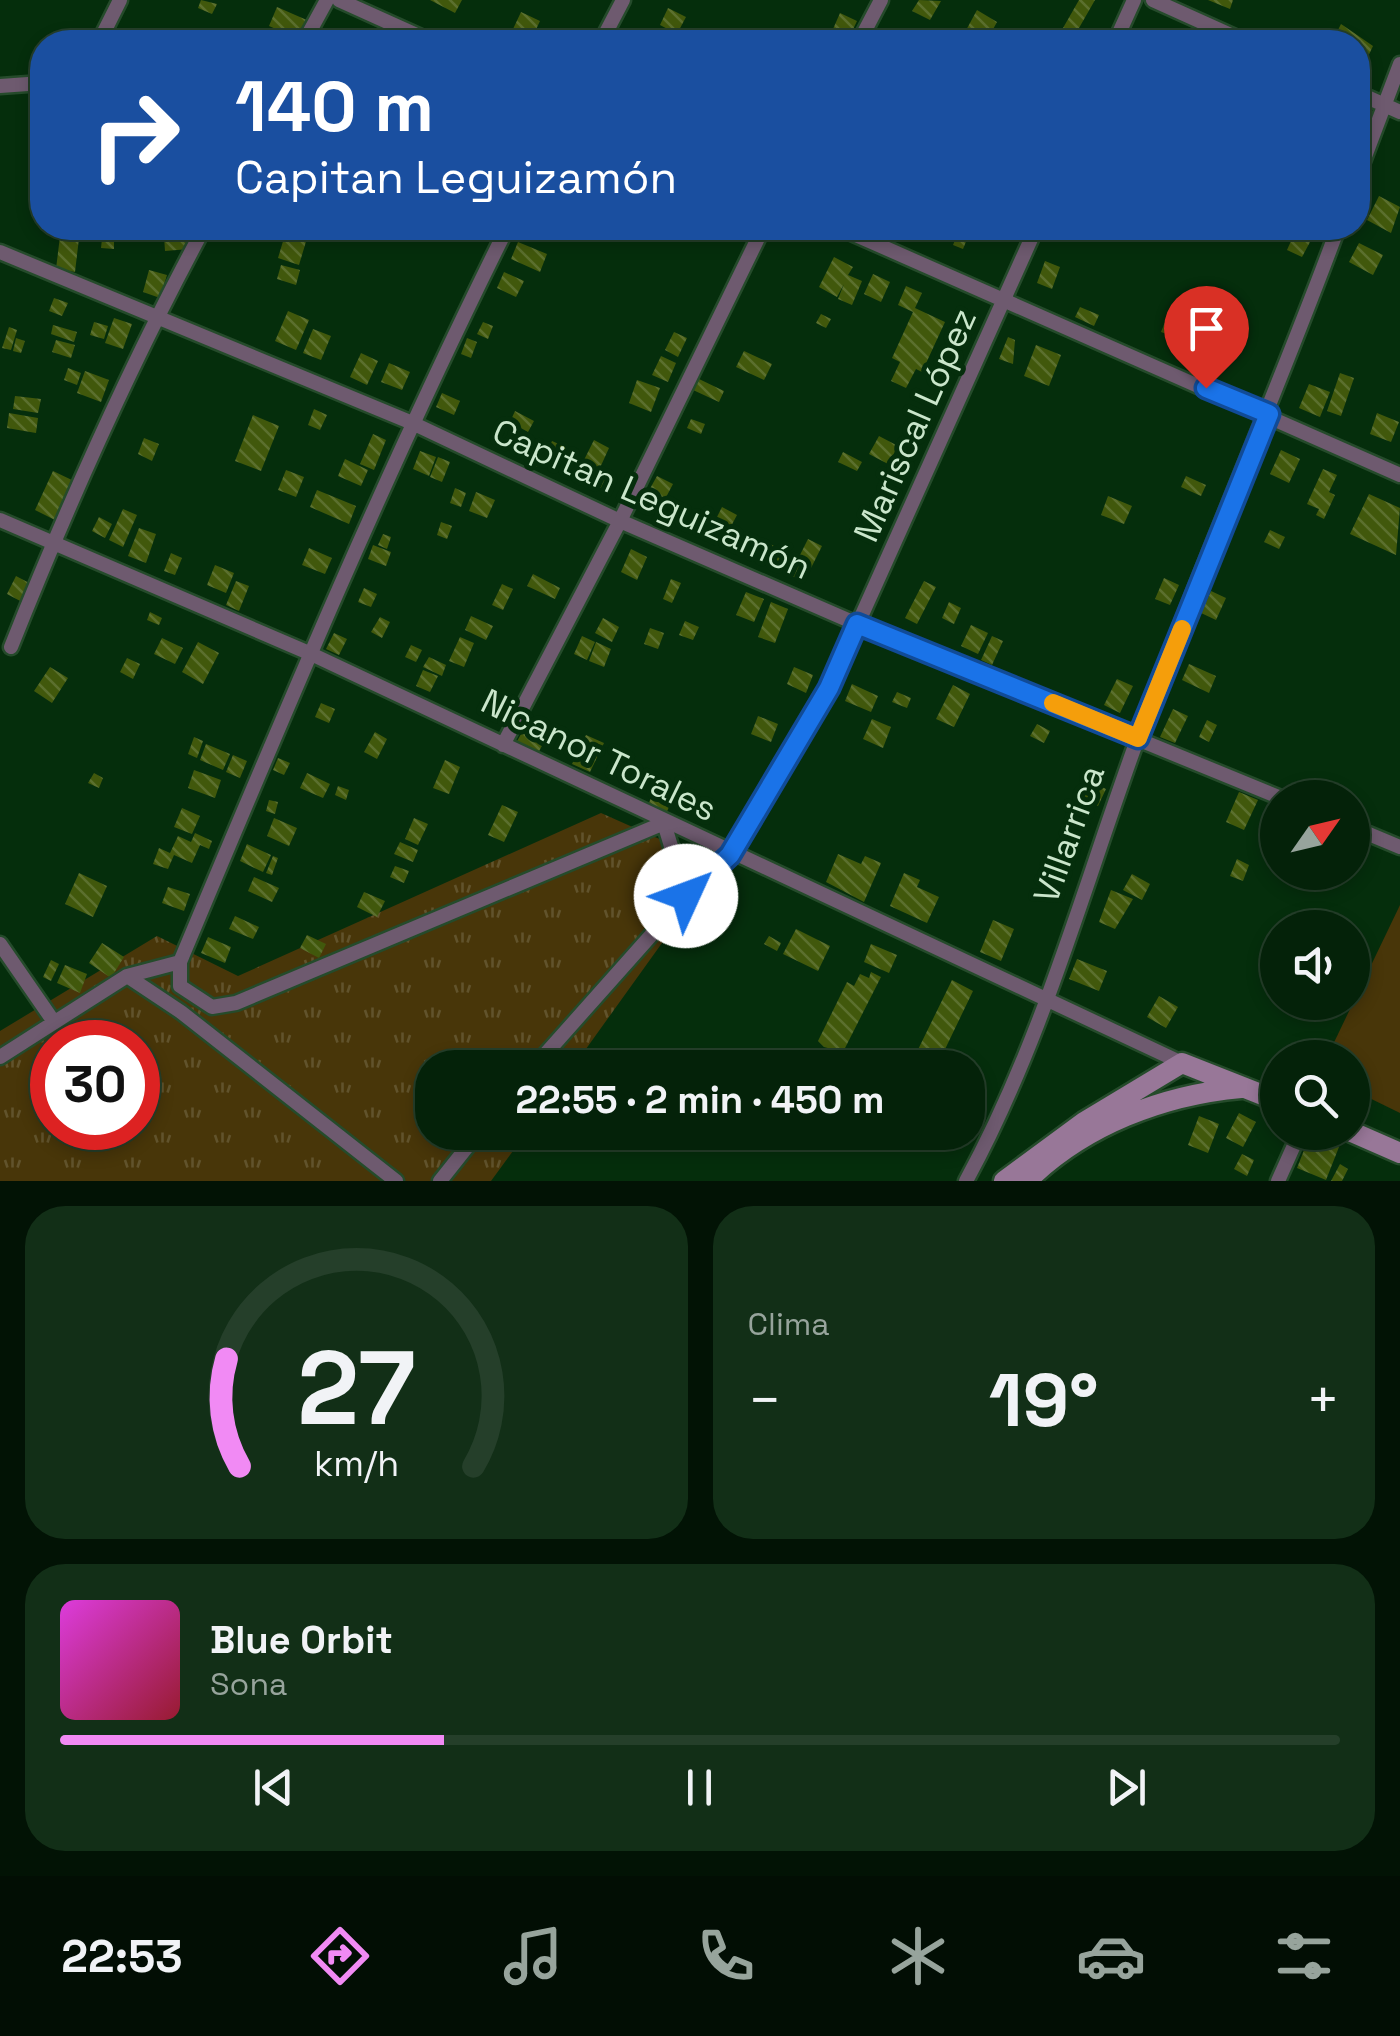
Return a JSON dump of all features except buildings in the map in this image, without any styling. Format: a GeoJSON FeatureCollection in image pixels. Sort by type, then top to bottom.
{"type":"FeatureCollection","features":[{"type":"Feature","properties":{"kind":"street"},"geometry":{"type":"LineString","coordinates":[[105,30],[120,0]]}},
{"type":"Feature","properties":{"kind":"street"},"geometry":{"type":"LineString","coordinates":[[311,30],[328,0]]}},
{"type":"Feature","properties":{"kind":"street"},"geometry":{"type":"LineString","coordinates":[[340,0],[406,30]]}},
{"type":"Feature","properties":{"kind":"street"},"geometry":{"type":"LineString","coordinates":[[607,30],[623,0]]}},
{"type":"Feature","properties":{"kind":"street"},"geometry":{"type":"LineString","coordinates":[[865,30],[881,0]]}},
{"type":"Feature","properties":{"kind":"street"},"geometry":{"type":"LineString","coordinates":[[1120,30],[1134,0]]}},
{"type":"Feature","properties":{"kind":"street"},"geometry":{"type":"LineString","coordinates":[[1153,0],[1219,30]]}},
{"type":"Feature","properties":{"kind":"street"},"geometry":{"type":"LineString","coordinates":[[1370,143],[1400,64]]}},
{"type":"Feature","properties":{"kind":"street"},"geometry":{"type":"LineString","coordinates":[[0,86],[30,83]]}},
{"type":"Feature","properties":{"kind":"street"},"geometry":{"type":"LineString","coordinates":[[1370,99],[1400,112]]}},
{"type":"Feature","properties":{"kind":"street"},"geometry":{"type":"LineString","coordinates":[[12,647],[52,544],[157,314],[197,240]]}},
{"type":"Feature","properties":{"kind":"street"},"geometry":{"type":"LineString","coordinates":[[164,1000],[180,986],[180,962],[410,422],[502,240]]}},
{"type":"Feature","properties":{"kind":"street"},"geometry":{"type":"LineString","coordinates":[[504,745],[620,521],[757,240]]}},
{"type":"Feature","properties":{"kind":"street"},"geometry":{"type":"LineString","coordinates":[[866,240],[1269,414],[1400,476]]}},
{"type":"Feature","properties":{"kind":"street","name":"Mariscal López"},"geometry":{"type":"LineString","coordinates":[[549,1050],[686,896],[730,855],[829,688],[1031,240]]}},
{"type":"Feature","properties":{"kind":"street","name":"Villarrica"},"geometry":{"type":"LineString","coordinates":[[966,1181],[996,1122],[1044,1001],[1138,738],[1269,414],[1334,240]]}},
{"type":"Feature","properties":{"kind":"street","name":"Capitan Leguizamón"},"geometry":{"type":"LineString","coordinates":[[0,252],[410,422],[620,521],[857,624],[1260,789]]}},
{"type":"Feature","properties":{"kind":"street","name":"Nicanor Torales"},"geometry":{"type":"LineString","coordinates":[[0,520],[309,653],[1044,1001],[1260,1093]]}},
{"type":"Feature","properties":{"kind":"street"},"geometry":{"type":"LineString","coordinates":[[180,986],[212,1007],[236,1003],[664,822],[686,896]]}},
{"type":"Feature","properties":{"kind":"street"},"geometry":{"type":"LineString","coordinates":[[1370,834],[1400,847]]}},
{"type":"Feature","properties":{"kind":"street"},"geometry":{"type":"LineString","coordinates":[[0,944],[53,1020]]}},
{"type":"Feature","properties":{"kind":"street"},"geometry":{"type":"LineString","coordinates":[[57,1020],[127,976],[180,962]]}},
{"type":"Feature","properties":{"kind":"street"},"geometry":{"type":"LineString","coordinates":[[127,976],[164,1000],[396,1181]]}},
{"type":"Feature","properties":{"kind":"street"},"geometry":{"type":"LineString","coordinates":[[0,1056],[30,1037]]}},
{"type":"Feature","properties":{"kind":"street"},"geometry":{"type":"LineString","coordinates":[[1004,1181],[1084,1122],[1182,1063]]}},
{"type":"Feature","properties":{"kind":"street"},"geometry":{"type":"LineString","coordinates":[[1027,1181],[1079,1142],[1137,1111],[1189,1093],[1247,1088]]}},
{"type":"Feature","properties":{"kind":"street"},"geometry":{"type":"LineString","coordinates":[[1370,1140],[1400,1153]]}},
{"type":"Feature","properties":{"kind":"street"},"geometry":{"type":"LineString","coordinates":[[440,1181],[465,1150]]}},
{"type":"Feature","properties":{"kind":"street"},"geometry":{"type":"LineString","coordinates":[[1278,1181],[1292,1150]]}},
{"type":"Feature","properties":{"kind":"green space"},"geometry":{"type":"Polygon","coordinates":[[[601,813],[718,865],[585,1050],[415,1050],[415,1150],[514,1150],[491,1181],[0,1181],[0,1031],[157,936],[238,976],[601,813]]]}},
{"type":"Feature","properties":{"kind":"green space"},"geometry":{"type":"Polygon","coordinates":[[[1400,905],[1400,1113],[1370,1098],[1370,1040],[1335,1040],[1345,1020],[1370,1020],[1370,967],[1400,905]]]}},
{"type":"Feature","properties":{"kind":"slow traffic"},"geometry":{"type":"LineString","coordinates":[[1053,703],[1138,738],[1182,629]]}},
{"type":"Feature","properties":{"kind":"route"},"geometry":{"type":"LineString","coordinates":[[686,896],[730,855],[829,688],[857,624],[1138,738],[1269,414],[1206,388]]}}]}
